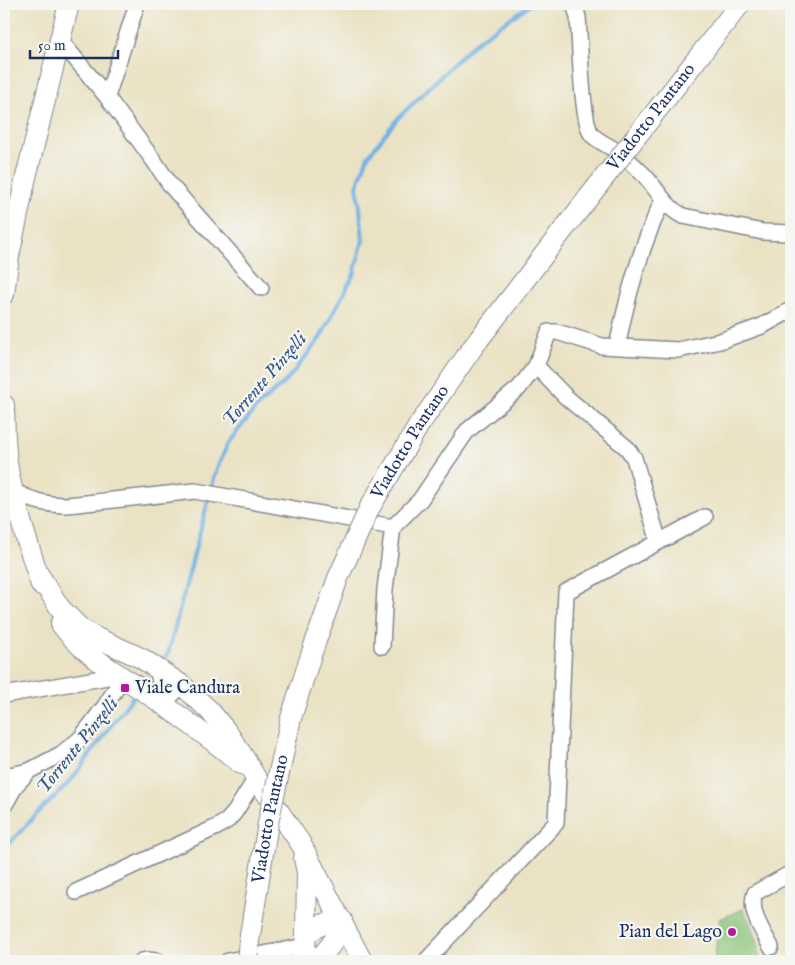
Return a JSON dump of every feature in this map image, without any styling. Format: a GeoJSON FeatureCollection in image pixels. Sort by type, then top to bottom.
{"type":"FeatureCollection","features":[{"type":"Feature","properties":{"kind":"main road"},"geometry":{"type":"LineString","coordinates":[[4,294],[9,256],[26,177],[69,4]]}},
{"type":"Feature","properties":{"kind":"main road","name":"Viadotto Pantano"},"geometry":{"type":"LineString","coordinates":[[247,961],[268,823],[291,718],[338,578],[370,507],[419,425],[474,347],[740,4]]}},
{"type":"Feature","properties":{"kind":"main road"},"geometry":{"type":"LineString","coordinates":[[4,405],[8,479],[44,595],[53,613],[66,631],[85,651],[147,679],[183,686],[209,710],[227,732],[301,844],[360,958]]}},
{"type":"Feature","properties":{"kind":"main road"},"geometry":{"type":"LineString","coordinates":[[37,572],[60,608],[81,629],[96,638],[147,679],[256,778]]}},
{"type":"Feature","properties":{"kind":"main road"},"geometry":{"type":"LineString","coordinates":[[301,844],[307,873],[311,951]]}},
{"type":"Feature","properties":{"kind":"main road"},"geometry":{"type":"LineString","coordinates":[[311,951],[334,942],[342,920]]}},
{"type":"Feature","properties":{"kind":"main road"},"geometry":{"type":"LineString","coordinates":[[311,951],[314,927],[342,920]]}},
{"type":"Feature","properties":{"kind":"main road"},"geometry":{"type":"LineString","coordinates":[[311,951],[347,952],[360,958]]}},
{"type":"Feature","properties":{"kind":"street"},"geometry":{"type":"LineString","coordinates":[[107,96],[137,4]]}},
{"type":"Feature","properties":{"kind":"street"},"geometry":{"type":"LineString","coordinates":[[576,10],[586,123],[591,134],[634,164],[674,212],[683,216],[763,232],[791,233]]}},
{"type":"Feature","properties":{"kind":"street"},"geometry":{"type":"LineString","coordinates":[[60,40],[107,96],[170,186],[261,288]]}},
{"type":"Feature","properties":{"kind":"street"},"geometry":{"type":"LineString","coordinates":[[617,347],[625,307],[642,253],[663,200]]}},
{"type":"Feature","properties":{"kind":"street"},"geometry":{"type":"LineString","coordinates":[[382,646],[385,589],[393,527],[420,500],[467,431],[519,388],[536,366],[549,332],[557,332],[602,346],[678,350],[720,341],[762,326],[791,310]]}},
{"type":"Feature","properties":{"kind":"street"},"geometry":{"type":"LineString","coordinates":[[536,366],[566,398],[627,448],[634,458],[659,542]]}},
{"type":"Feature","properties":{"kind":"street"},"geometry":{"type":"LineString","coordinates":[[8,479],[40,503],[52,505],[68,505],[195,491],[393,527]]}},
{"type":"Feature","properties":{"kind":"street"},"geometry":{"type":"LineString","coordinates":[[426,961],[556,823],[566,592],[705,517]]}},
{"type":"Feature","properties":{"kind":"street"},"geometry":{"type":"LineString","coordinates":[[4,695],[147,679]]}},
{"type":"Feature","properties":{"kind":"street"},"geometry":{"type":"LineString","coordinates":[[4,776],[29,771],[61,754],[80,739],[117,687],[147,679]]}},
{"type":"Feature","properties":{"kind":"street"},"geometry":{"type":"LineString","coordinates":[[4,806],[16,785],[29,771]]}},
{"type":"Feature","properties":{"kind":"street"},"geometry":{"type":"LineString","coordinates":[[76,892],[217,827],[228,820],[235,812],[256,778]]}},
{"type":"Feature","properties":{"kind":"street"},"geometry":{"type":"LineString","coordinates":[[771,947],[753,911],[752,900],[755,893],[791,873]]}},
{"type":"Feature","properties":{"kind":"street"},"geometry":{"type":"LineString","coordinates":[[228,961],[311,951]]}},
{"type":"Feature","properties":{"kind":"street"},"geometry":{"type":"LineString","coordinates":[[142,961],[157,961]]}},
{"type":"Feature","properties":{"kind":"green space"},"geometry":{"type":"Polygon","coordinates":[[[743,909],[757,940],[760,961],[714,961],[720,919],[743,909]]]}},
{"type":"Feature","properties":{"kind":"waterway","name":"Torrente Pinzelli"},"geometry":{"type":"LineString","coordinates":[[211,490],[216,471],[228,443],[256,408],[288,379],[320,338],[354,274],[363,240],[357,186],[368,156],[398,118],[477,41],[531,4]]}},
{"type":"Feature","properties":{"kind":"waterway","name":"Torrente Pinzelli"},"geometry":{"type":"LineString","coordinates":[[160,664],[168,654],[209,497]]}},
{"type":"Feature","properties":{"kind":"waterway","name":"Torrente Pinzelli"},"geometry":{"type":"LineString","coordinates":[[4,849],[70,782],[136,693]]}},
{"type":"Feature","properties":{"kind":"place","name":"Viale Candura"},"geometry":{"type":"Point","coordinates":[125,688]}},
{"type":"Feature","properties":{"kind":"place","name":"Pian del Lago"},"geometry":{"type":"Point","coordinates":[732,932]}}]}
